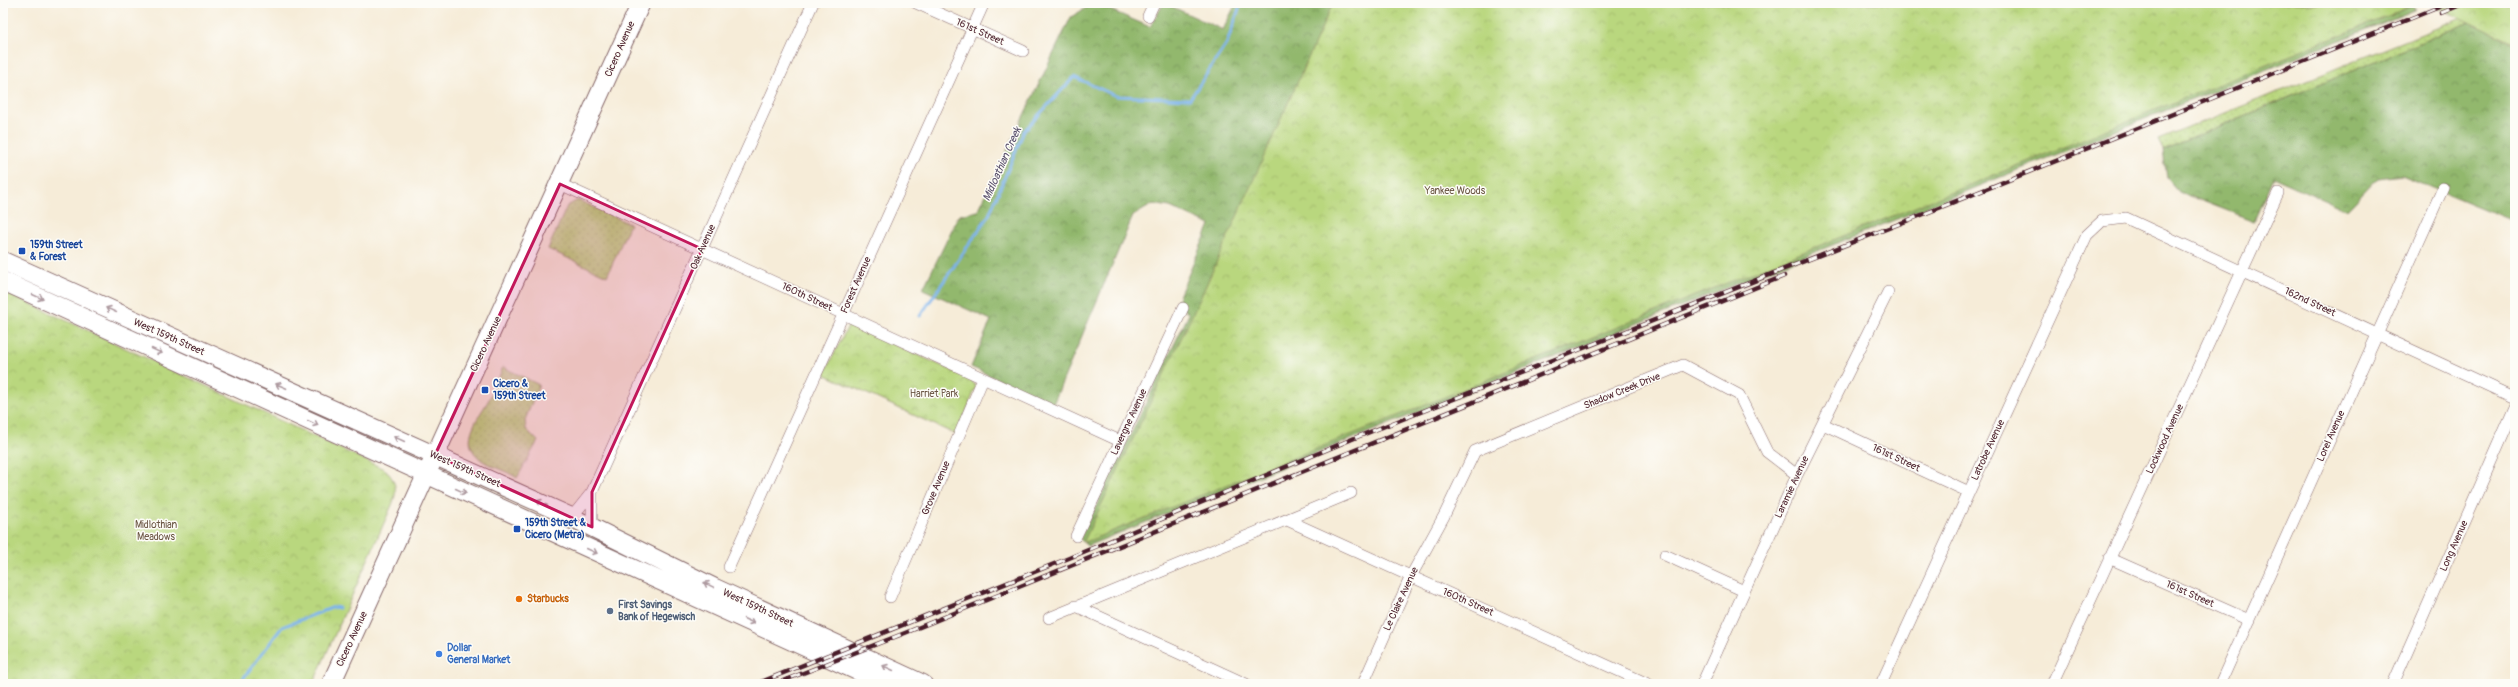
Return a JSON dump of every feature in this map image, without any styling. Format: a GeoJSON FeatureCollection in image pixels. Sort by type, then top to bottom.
{"type":"FeatureCollection","features":[{"type":"Feature","properties":{"kind":"main road","name":"Cicero Avenue"},"geometry":{"type":"LineString","coordinates":[[331,684],[560,184],[641,3]]}},
{"type":"Feature","properties":{"kind":"main road","name":"West 159th Street"},"geometry":{"type":"LineString","coordinates":[[3,261],[569,516],[715,588],[923,684]]}},
{"type":"Feature","properties":{"kind":"main road","name":"West 159th Street"},"geometry":{"type":"LineString","coordinates":[[3,281],[886,684]]}},
{"type":"Feature","properties":{"kind":"street","name":"Oak Avenue"},"geometry":{"type":"LineString","coordinates":[[569,516],[576,512],[592,492],[813,3]]}},
{"type":"Feature","properties":{"kind":"street","name":"161st Street"},"geometry":{"type":"LineString","coordinates":[[916,3],[1023,51]]}},
{"type":"Feature","properties":{"kind":"street","name":"Forest Avenue"},"geometry":{"type":"LineString","coordinates":[[729,567],[984,3]]}},
{"type":"Feature","properties":{"kind":"street"},"geometry":{"type":"LineString","coordinates":[[1148,16],[1154,3]]}},
{"type":"Feature","properties":{"kind":"street","name":"160th Street"},"geometry":{"type":"LineString","coordinates":[[560,184],[1120,441]]}},
{"type":"Feature","properties":{"kind":"street","name":"Lorel Avenue"},"geometry":{"type":"LineString","coordinates":[[2220,684],[2443,188]]}},
{"type":"Feature","properties":{"kind":"street","name":"Lockwood Avenue"},"geometry":{"type":"LineString","coordinates":[[2052,684],[2278,193]]}},
{"type":"Feature","properties":{"kind":"street","name":"162nd Street"},"geometry":{"type":"LineString","coordinates":[[2102,221],[2126,218],[2515,398]]}},
{"type":"Feature","properties":{"kind":"street","name":"Latrobe Avenue"},"geometry":{"type":"LineString","coordinates":[[1881,684],[2087,235],[2102,221]]}},
{"type":"Feature","properties":{"kind":"street","name":"Laramie Avenue"},"geometry":{"type":"LineString","coordinates":[[1702,684],[1797,475],[1888,292]]}},
{"type":"Feature","properties":{"kind":"street","name":"Lavergne Avenue"},"geometry":{"type":"LineString","coordinates":[[1076,536],[1183,308]]}},
{"type":"Feature","properties":{"kind":"street","name":"Shadow Creek Drive"},"geometry":{"type":"LineString","coordinates":[[1444,516],[1475,451],[1683,365],[1739,395],[1767,452],[1797,475]]}},
{"type":"Feature","properties":{"kind":"street","name":"Grove Avenue"},"geometry":{"type":"LineString","coordinates":[[890,597],[983,379]]}},
{"type":"Feature","properties":{"kind":"street","name":"Long Avenue"},"geometry":{"type":"LineString","coordinates":[[2393,684],[2515,407]]}},
{"type":"Feature","properties":{"kind":"street","name":"161st Street"},"geometry":{"type":"LineString","coordinates":[[1823,424],[1969,492]]}},
{"type":"Feature","properties":{"kind":"street","name":"Oak Avenue"},"geometry":{"type":"LineString","coordinates":[[592,492],[592,527]]}},
{"type":"Feature","properties":{"kind":"street"},"geometry":{"type":"LineString","coordinates":[[1049,618],[1351,493]]}},
{"type":"Feature","properties":{"kind":"street","name":"Le Claire Avenue"},"geometry":{"type":"LineString","coordinates":[[1363,684],[1411,576],[1444,516]]}},
{"type":"Feature","properties":{"kind":"street","name":"160th Street"},"geometry":{"type":"LineString","coordinates":[[1287,520],[1648,684]]}},
{"type":"Feature","properties":{"kind":"street"},"geometry":{"type":"LineString","coordinates":[[1665,555],[1744,591]]}},
{"type":"Feature","properties":{"kind":"street","name":"161st Street"},"geometry":{"type":"LineString","coordinates":[[2110,558],[2249,620]]}},
{"type":"Feature","properties":{"kind":"street"},"geometry":{"type":"LineString","coordinates":[[1076,606],[1246,684]]}},
{"type":"Feature","properties":{"kind":"highlighted area"},"geometry":{"type":"Polygon","coordinates":[[[560,184],[702,249],[592,492],[592,527],[435,455],[560,184]]]}},
{"type":"Feature","properties":{"kind":"green space","name":"Yankee Woods"},"geometry":{"type":"Polygon","coordinates":[[[1094,3],[1150,27],[1164,3],[1223,30],[1236,3],[2409,3],[2417,9],[1087,546],[1080,539],[1189,314],[1176,303],[1210,225],[1170,207],[1153,204],[1133,216],[1053,404],[971,367],[991,320],[923,289],[959,215],[978,211],[1071,17],[1094,3]]]}},
{"type":"Feature","properties":{"kind":"green space","name":"Yankee Woods"},"geometry":{"type":"Polygon","coordinates":[[[1333,3],[2420,3],[1083,543],[1199,301],[1333,3]]]}},
{"type":"Feature","properties":{"kind":"green space"},"geometry":{"type":"Polygon","coordinates":[[[2429,3],[2515,3],[2515,44],[2429,3]]]}},
{"type":"Feature","properties":{"kind":"green space"},"geometry":{"type":"Polygon","coordinates":[[[2499,3],[2515,3],[2163,150],[2158,140],[2499,3]]]}},
{"type":"Feature","properties":{"kind":"green space"},"geometry":{"type":"Polygon","coordinates":[[[2515,3],[2515,222],[2402,175],[2378,178],[2347,210],[2273,177],[2254,221],[2179,192],[2167,178],[2163,150],[2515,3]]]}},
{"type":"Feature","properties":{"kind":"green space"},"geometry":{"type":"Polygon","coordinates":[[[578,200],[630,224],[607,276],[548,249],[567,206],[578,200]]]}},
{"type":"Feature","properties":{"kind":"green space","name":"Midlothian Meadows"},"geometry":{"type":"Polygon","coordinates":[[[3,291],[386,470],[394,482],[394,500],[313,684],[3,684],[3,291]]]}},
{"type":"Feature","properties":{"kind":"green space","name":"Harriet Park"},"geometry":{"type":"Polygon","coordinates":[[[848,326],[853,326],[971,379],[976,387],[957,435],[824,374],[848,326]]]}},
{"type":"Feature","properties":{"kind":"green space"},"geometry":{"type":"Polygon","coordinates":[[[503,367],[539,385],[525,420],[526,429],[538,441],[517,478],[481,460],[472,449],[470,442],[476,421],[492,393],[503,367]]]}},
{"type":"Feature","properties":{"kind":"waterway","name":"Midloathian Creek"},"geometry":{"type":"LineString","coordinates":[[920,316],[989,215],[1024,131],[1074,77],[1116,96],[1190,99],[1227,43],[1241,3]]}},
{"type":"Feature","properties":{"kind":"waterway"},"geometry":{"type":"LineString","coordinates":[[239,684],[282,627],[334,607],[339,608]]}},
{"type":"Feature","properties":{"kind":"railway"},"geometry":{"type":"LineString","coordinates":[[756,684],[1069,558],[1357,437],[1914,218],[2449,3]]}},
{"type":"Feature","properties":{"kind":"railway"},"geometry":{"type":"LineString","coordinates":[[2441,13],[2465,3]]}},
{"type":"Feature","properties":{"kind":"railway"},"geometry":{"type":"LineString","coordinates":[[775,684],[905,633],[1784,276]]}},
{"type":"Feature","properties":{"kind":"place","name":"159th Street & Forest"},"geometry":{"type":"Point","coordinates":[22,251]}},
{"type":"Feature","properties":{"kind":"place","name":"Cicero & 159th Street"},"geometry":{"type":"Point","coordinates":[485,390]}},
{"type":"Feature","properties":{"kind":"place","name":"159th Street & Cicero (Metra)"},"geometry":{"type":"Point","coordinates":[517,529]}},
{"type":"Feature","properties":{"kind":"place","name":"Starbucks"},"geometry":{"type":"Point","coordinates":[519,599]}},
{"type":"Feature","properties":{"kind":"place","name":"First Savings Bank of Hegewisch"},"geometry":{"type":"Point","coordinates":[610,611]}},
{"type":"Feature","properties":{"kind":"place","name":"Dollar General Market"},"geometry":{"type":"Point","coordinates":[439,654]}}]}
